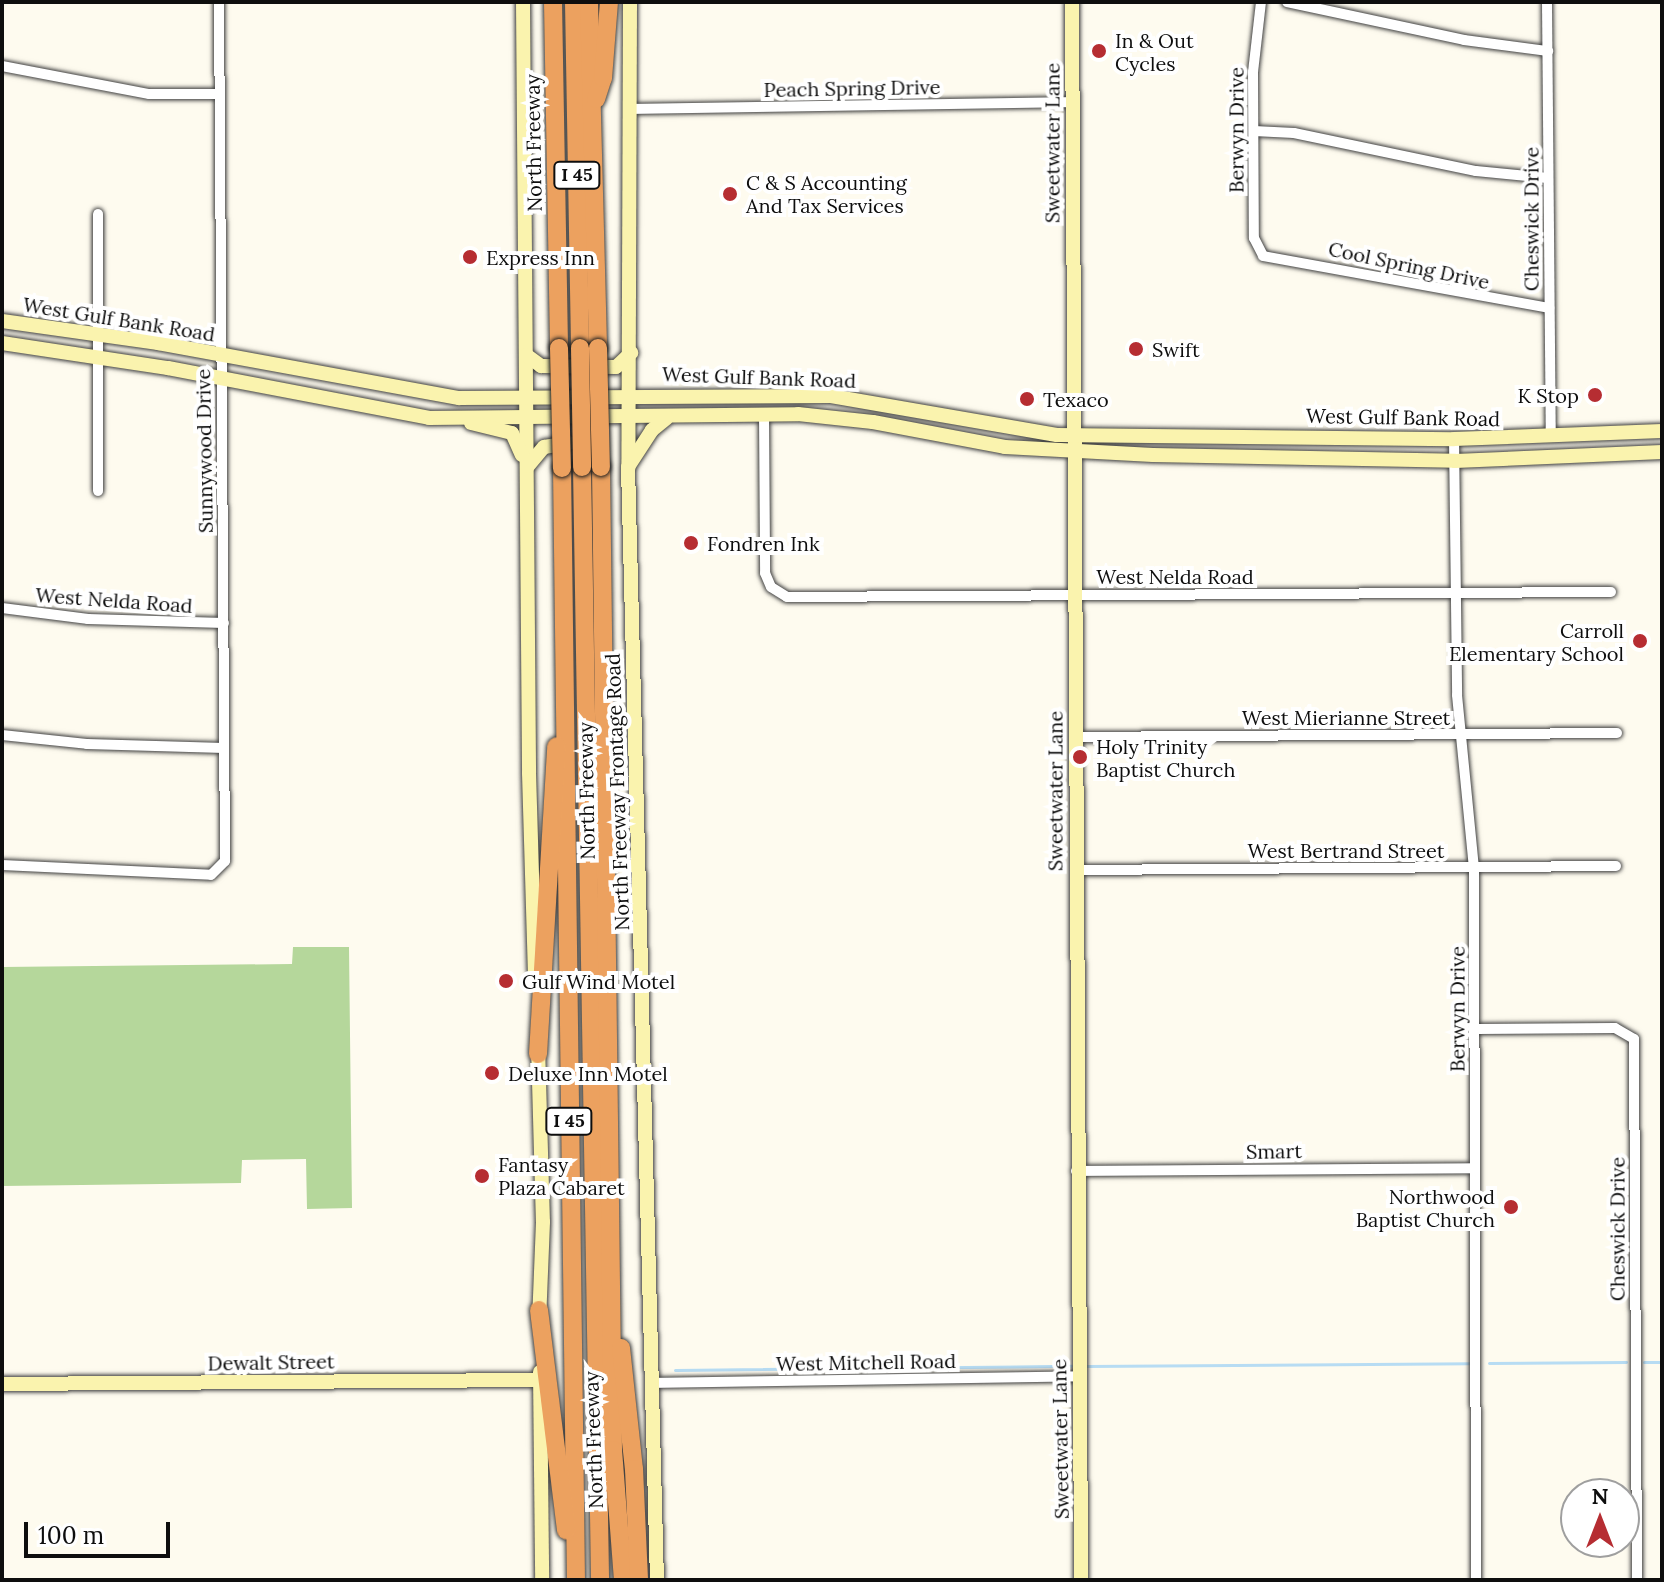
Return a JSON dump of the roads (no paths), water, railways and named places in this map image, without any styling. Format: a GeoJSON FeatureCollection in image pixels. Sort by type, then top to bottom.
{"type":"FeatureCollection","features":[{"type":"Feature","properties":{"kind":"highway"},"geometry":{"type":"LineString","coordinates":[[540,2],[555,156]]}},
{"type":"Feature","properties":{"kind":"highway","name":"North Freeway"},"geometry":{"type":"LineString","coordinates":[[553,2],[567,661],[565,879],[574,1580]]}},
{"type":"Feature","properties":{"kind":"highway","name":"North Freeway"},"geometry":{"type":"LineString","coordinates":[[574,2],[589,348],[613,1450],[623,1580]]}},
{"type":"Feature","properties":{"kind":"highway","name":"North Freeway"},"geometry":{"type":"LineString","coordinates":[[589,2],[589,348]]}},
{"type":"Feature","properties":{"kind":"highway"},"geometry":{"type":"LineString","coordinates":[[591,113],[603,78],[609,2]]}},
{"type":"Feature","properties":{"kind":"highway","name":"North Freeway"},"geometry":{"type":"LineString","coordinates":[[592,467],[600,1580]]}},
{"type":"Feature","properties":{"kind":"highway"},"geometry":{"type":"LineString","coordinates":[[538,1054],[553,770],[567,661]]}},
{"type":"Feature","properties":{"kind":"highway"},"geometry":{"type":"LineString","coordinates":[[539,1310],[574,1580]]}},
{"type":"Feature","properties":{"kind":"highway"},"geometry":{"type":"LineString","coordinates":[[612,1310],[624,1361],[639,1580]]}},
{"type":"Feature","properties":{"kind":"main road"},"geometry":{"type":"LineString","coordinates":[[523,2],[529,773],[543,1222],[539,1310],[542,1580]]}},
{"type":"Feature","properties":{"kind":"main road","name":"North Freeway Frontage Road"},"geometry":{"type":"LineString","coordinates":[[630,2],[633,109],[628,467],[657,1580]]}},
{"type":"Feature","properties":{"kind":"main road","name":"Sweetwater Lane"},"geometry":{"type":"LineString","coordinates":[[1072,2],[1076,1171],[1081,1580]]}},
{"type":"Feature","properties":{"kind":"main road","name":"West Gulf Bank Road"},"geometry":{"type":"LineString","coordinates":[[2,321],[97,334],[459,398],[631,394],[831,396],[985,425],[1074,435],[1454,439],[1662,431]]}},
{"type":"Feature","properties":{"kind":"main road","name":"West Gulf Bank Road"},"geometry":{"type":"LineString","coordinates":[[2,343],[97,356],[377,410],[463,419],[764,414],[837,417],[954,440],[1074,452],[1455,461],[1662,452]]}},
{"type":"Feature","properties":{"kind":"main road"},"geometry":{"type":"LineString","coordinates":[[526,355],[541,366],[616,367],[631,353]]}},
{"type":"Feature","properties":{"kind":"main road"},"geometry":{"type":"LineString","coordinates":[[377,410],[380,386]]}},
{"type":"Feature","properties":{"kind":"main road"},"geometry":{"type":"LineString","coordinates":[[526,470],[538,451],[570,443],[616,450],[628,467],[652,430],[674,417],[680,395]]}},
{"type":"Feature","properties":{"kind":"main road"},"geometry":{"type":"LineString","coordinates":[[463,419],[512,433],[526,470]]}},
{"type":"Feature","properties":{"kind":"main road","name":"Dewalt Street"},"geometry":{"type":"LineString","coordinates":[[2,1384],[540,1380]]}},
{"type":"Feature","properties":{"kind":"street","name":"Sunnywood Drive"},"geometry":{"type":"LineString","coordinates":[[2,865],[211,875],[225,861],[219,2]]}},
{"type":"Feature","properties":{"kind":"street","name":"Berwyn Drive"},"geometry":{"type":"LineString","coordinates":[[1261,2],[1254,131],[1254,238],[1263,256]]}},
{"type":"Feature","properties":{"kind":"street"},"geometry":{"type":"LineString","coordinates":[[1287,2],[1464,40],[1548,51]]}},
{"type":"Feature","properties":{"kind":"street","name":"Cheswick Drive"},"geometry":{"type":"LineString","coordinates":[[1547,2],[1551,436]]}},
{"type":"Feature","properties":{"kind":"street"},"geometry":{"type":"LineString","coordinates":[[2,66],[149,94],[220,94]]}},
{"type":"Feature","properties":{"kind":"street","name":"Peach Spring Drive"},"geometry":{"type":"LineString","coordinates":[[633,109],[1073,102]]}},
{"type":"Feature","properties":{"kind":"street"},"geometry":{"type":"LineString","coordinates":[[1254,131],[1310,135],[1476,171],[1548,178]]}},
{"type":"Feature","properties":{"kind":"street"},"geometry":{"type":"LineString","coordinates":[[98,214],[98,491]]}},
{"type":"Feature","properties":{"kind":"street","name":"Cool Spring Drive"},"geometry":{"type":"LineString","coordinates":[[1263,256],[1549,308]]}},
{"type":"Feature","properties":{"kind":"street","name":"West Nelda Road"},"geometry":{"type":"LineString","coordinates":[[764,414],[765,559],[771,587],[797,598],[1611,592]]}},
{"type":"Feature","properties":{"kind":"street","name":"Berwyn Drive"},"geometry":{"type":"LineString","coordinates":[[1454,439],[1459,734],[1474,867],[1477,1029],[1473,1168],[1476,1580]]}},
{"type":"Feature","properties":{"kind":"street","name":"West Nelda Road"},"geometry":{"type":"LineString","coordinates":[[2,608],[88,619],[224,623]]}},
{"type":"Feature","properties":{"kind":"street","name":"West Mierianne Street"},"geometry":{"type":"LineString","coordinates":[[1074,737],[1617,733]]}},
{"type":"Feature","properties":{"kind":"street"},"geometry":{"type":"LineString","coordinates":[[2,735],[87,744],[224,748]]}},
{"type":"Feature","properties":{"kind":"street","name":"West Bertrand Street"},"geometry":{"type":"LineString","coordinates":[[1075,870],[1616,866]]}},
{"type":"Feature","properties":{"kind":"street","name":"Cheswick Drive"},"geometry":{"type":"LineString","coordinates":[[1477,1029],[1615,1028],[1634,1039],[1637,1580]]}},
{"type":"Feature","properties":{"kind":"street","name":"Smart"},"geometry":{"type":"LineString","coordinates":[[1076,1171],[1473,1168]]}},
{"type":"Feature","properties":{"kind":"street","name":"West Mitchell Road"},"geometry":{"type":"LineString","coordinates":[[653,1383],[1079,1376]]}},
{"type":"Feature","properties":{"kind":"waterway"},"geometry":{"type":"LineString","coordinates":[[1489,1363],[1626,1362]]}},
{"type":"Feature","properties":{"kind":"waterway"},"geometry":{"type":"LineString","coordinates":[[1644,1362],[1662,1362]]}},
{"type":"Feature","properties":{"kind":"waterway"},"geometry":{"type":"LineString","coordinates":[[1087,1366],[1471,1363]]}},
{"type":"Feature","properties":{"kind":"waterway"},"geometry":{"type":"LineString","coordinates":[[675,1370],[1071,1366]]}},
{"type":"Feature","properties":{"kind":"place","name":"In & Out Cycles"},"geometry":{"type":"Point","coordinates":[1099,51]}},
{"type":"Feature","properties":{"kind":"place","name":"C & S Accounting And Tax Services"},"geometry":{"type":"Point","coordinates":[730,194]}},
{"type":"Feature","properties":{"kind":"place","name":"Express Inn"},"geometry":{"type":"Point","coordinates":[470,257]}},
{"type":"Feature","properties":{"kind":"place","name":"Swift"},"geometry":{"type":"Point","coordinates":[1136,349]}},
{"type":"Feature","properties":{"kind":"place","name":"K Stop"},"geometry":{"type":"Point","coordinates":[1595,395]}},
{"type":"Feature","properties":{"kind":"place","name":"Texaco"},"geometry":{"type":"Point","coordinates":[1027,399]}},
{"type":"Feature","properties":{"kind":"place","name":"Fondren Ink"},"geometry":{"type":"Point","coordinates":[691,543]}},
{"type":"Feature","properties":{"kind":"place","name":"Carroll Elementary School"},"geometry":{"type":"Point","coordinates":[1640,641]}},
{"type":"Feature","properties":{"kind":"place","name":"Holy Trinity Baptist Church"},"geometry":{"type":"Point","coordinates":[1080,757]}},
{"type":"Feature","properties":{"kind":"place","name":"Gulf Wind Motel"},"geometry":{"type":"Point","coordinates":[506,981]}},
{"type":"Feature","properties":{"kind":"place","name":"Deluxe Inn Motel"},"geometry":{"type":"Point","coordinates":[492,1073]}},
{"type":"Feature","properties":{"kind":"place","name":"Fantasy Plaza Cabaret"},"geometry":{"type":"Point","coordinates":[482,1176]}},
{"type":"Feature","properties":{"kind":"place","name":"Northwood Baptist Church"},"geometry":{"type":"Point","coordinates":[1511,1207]}}]}
